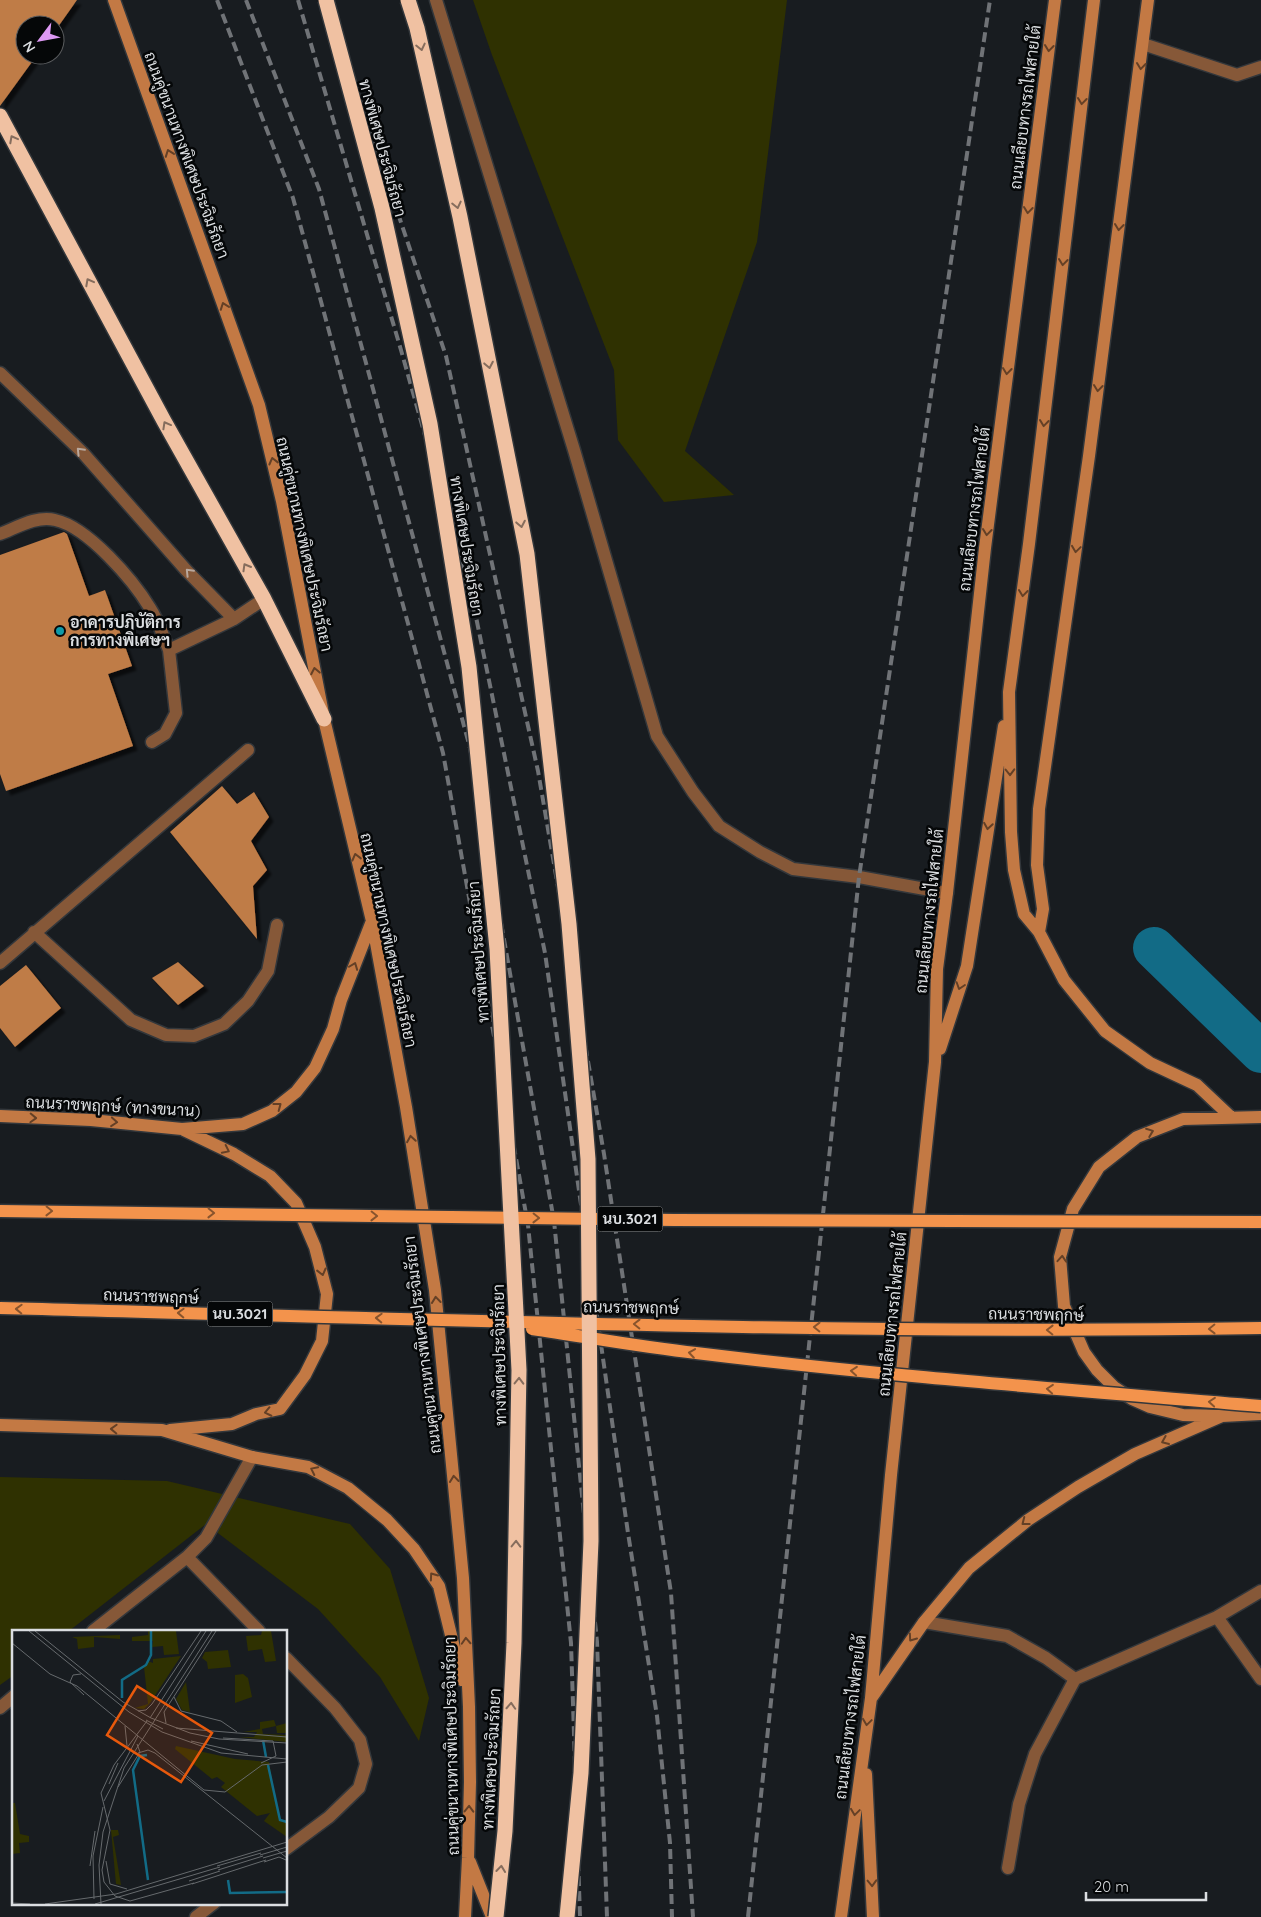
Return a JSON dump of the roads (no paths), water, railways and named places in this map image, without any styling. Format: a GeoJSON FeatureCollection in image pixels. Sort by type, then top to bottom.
{"type":"FeatureCollection","features":[{"type":"Feature","properties":{"kind":"highway","name":"ทางพิเศษประจิมรัถยา"},"geometry":{"type":"LineString","coordinates":[[326,0],[382,208],[430,424],[469,667],[498,949],[519,1370],[514,1643],[505,1831],[496,1917]]}},
{"type":"Feature","properties":{"kind":"highway"},"geometry":{"type":"LineString","coordinates":[[408,0],[417,28],[460,217],[527,554],[570,933],[588,1159],[591,1541],[581,1773],[567,1917]]}},
{"type":"Feature","properties":{"kind":"highway"},"geometry":{"type":"LineString","coordinates":[[0,116],[164,422],[264,599],[324,719]]}},
{"type":"Feature","properties":{"kind":"main road","name":"ถนนคู่ขนานทางพิเศษประจิมรัถยา"},"geometry":{"type":"LineString","coordinates":[[114,0],[259,405],[282,501],[324,719],[372,921],[406,1106],[435,1290],[463,1578],[469,1707],[468,1858],[465,1917]]}},
{"type":"Feature","properties":{"kind":"main road","name":"ถนนเลียบทางรถไฟสายใต้"},"geometry":{"type":"LineString","coordinates":[[841,1917],[871,1698],[891,1476],[935,1062],[937,969],[985,548],[1055,0]]}},
{"type":"Feature","properties":{"kind":"main road"},"geometry":{"type":"LineString","coordinates":[[935,1062],[967,966],[1009,692],[1029,544],[1094,0]]}},
{"type":"Feature","properties":{"kind":"main road"},"geometry":{"type":"LineString","coordinates":[[1039,932],[1043,909],[1037,865],[1039,809],[1089,456],[1144,44],[1148,0]]}},
{"type":"Feature","properties":{"kind":"main road"},"geometry":{"type":"LineString","coordinates":[[1009,692],[1011,832],[1014,870],[1024,914],[1039,932],[1064,980],[1105,1031],[1150,1063],[1197,1085],[1232,1118]]}},
{"type":"Feature","properties":{"kind":"main road","name":"ถนนราชพฤกษ์ (ทางขนาน)"},"geometry":{"type":"LineString","coordinates":[[0,1116],[90,1120],[182,1129],[243,1124],[272,1110],[296,1092],[315,1068],[333,1029],[341,1000],[372,921]]}},
{"type":"Feature","properties":{"kind":"main road"},"geometry":{"type":"LineString","coordinates":[[1261,1117],[1183,1119],[1137,1137],[1099,1167],[1073,1209],[1060,1257],[1064,1306],[1084,1352],[1097,1370],[1114,1387],[1132,1399],[1150,1407],[1183,1415],[1261,1414]]}},
{"type":"Feature","properties":{"kind":"main road"},"geometry":{"type":"LineString","coordinates":[[0,1425],[162,1430],[232,1424],[256,1414],[280,1409],[305,1375],[322,1341],[327,1294],[315,1247],[296,1203],[270,1176],[234,1154],[182,1129]]}},
{"type":"Feature","properties":{"kind":"main road","name":"นบ.3021"},"geometry":{"type":"LineString","coordinates":[[0,1210],[684,1220],[1261,1222]]}},
{"type":"Feature","properties":{"kind":"main road","name":"ถนนราชพฤกษ์"},"geometry":{"type":"LineString","coordinates":[[0,1308],[480,1321],[1098,1330],[1261,1328]]}},
{"type":"Feature","properties":{"kind":"main road"},"geometry":{"type":"LineString","coordinates":[[480,1321],[694,1353],[837,1369],[1054,1390],[1261,1406]]}},
{"type":"Feature","properties":{"kind":"main road"},"geometry":{"type":"LineString","coordinates":[[871,1698],[924,1622],[969,1568],[1028,1520],[1078,1487],[1135,1454],[1222,1416]]}},
{"type":"Feature","properties":{"kind":"main road"},"geometry":{"type":"LineString","coordinates":[[162,1430],[252,1457],[308,1466],[348,1488],[388,1520],[414,1549],[439,1586],[469,1707]]}},
{"type":"Feature","properties":{"kind":"main road"},"geometry":{"type":"LineString","coordinates":[[864,1746],[872,1917]]}},
{"type":"Feature","properties":{"kind":"main road"},"geometry":{"type":"LineString","coordinates":[[468,1858],[492,1917]]}},
{"type":"Feature","properties":{"kind":"street"},"geometry":{"type":"LineString","coordinates":[[436,0],[574,450],[657,736],[693,792],[719,826],[793,870],[860,877],[947,893]]}},
{"type":"Feature","properties":{"kind":"street"},"geometry":{"type":"LineString","coordinates":[[1144,44],[1237,75],[1261,67]]}},
{"type":"Feature","properties":{"kind":"street"},"geometry":{"type":"LineString","coordinates":[[0,373],[82,453],[186,570],[234,619]]}},
{"type":"Feature","properties":{"kind":"street"},"geometry":{"type":"LineString","coordinates":[[0,534],[33,521],[54,519],[73,526],[111,558],[150,608],[169,650],[176,712],[165,734],[152,742]]}},
{"type":"Feature","properties":{"kind":"street"},"geometry":{"type":"LineString","coordinates":[[169,650],[234,619],[264,599]]}},
{"type":"Feature","properties":{"kind":"street"},"geometry":{"type":"LineString","coordinates":[[0,963],[248,750]]}},
{"type":"Feature","properties":{"kind":"street"},"geometry":{"type":"LineString","coordinates":[[34,932],[131,1020],[166,1035],[194,1036],[224,1024],[248,1001],[268,971],[277,925]]}},
{"type":"Feature","properties":{"kind":"street"},"geometry":{"type":"LineString","coordinates":[[94,1630],[187,1558],[206,1538],[252,1457]]}},
{"type":"Feature","properties":{"kind":"street"},"geometry":{"type":"LineString","coordinates":[[187,1558],[258,1630]]}},
{"type":"Feature","properties":{"kind":"street"},"geometry":{"type":"LineString","coordinates":[[1008,1868],[1019,1804],[1035,1754],[1075,1679],[1216,1617],[1261,1591]]}},
{"type":"Feature","properties":{"kind":"street"},"geometry":{"type":"LineString","coordinates":[[1216,1617],[1261,1679]]}},
{"type":"Feature","properties":{"kind":"street"},"geometry":{"type":"LineString","coordinates":[[924,1622],[1008,1636],[1046,1658],[1075,1679]]}},
{"type":"Feature","properties":{"kind":"street"},"geometry":{"type":"LineString","coordinates":[[288,1660],[335,1708],[360,1740],[366,1764],[359,1788],[329,1817],[288,1848]]}},
{"type":"Feature","properties":{"kind":"street"},"geometry":{"type":"LineString","coordinates":[[0,1708],[12,1698]]}},
{"type":"Feature","properties":{"kind":"street"},"geometry":{"type":"LineString","coordinates":[[196,1917],[213,1904]]}},
{"type":"Feature","properties":{"kind":"waterway"},"geometry":{"type":"LineString","coordinates":[[1154,948],[1261,1052]]}},
{"type":"Feature","properties":{"kind":"railway"},"geometry":{"type":"LineString","coordinates":[[217,0],[293,198],[443,753],[528,1225],[571,1643],[580,1917]]}},
{"type":"Feature","properties":{"kind":"railway"},"geometry":{"type":"LineString","coordinates":[[246,0],[319,189],[470,748],[554,1221],[597,1642],[607,1917]]}},
{"type":"Feature","properties":{"kind":"railway"},"geometry":{"type":"LineString","coordinates":[[298,0],[401,350],[476,617],[545,953],[628,1533],[657,1716],[670,1843],[672,1917]]}},
{"type":"Feature","properties":{"kind":"railway"},"geometry":{"type":"LineString","coordinates":[[326,0],[446,356],[538,771],[604,1154],[671,1593],[693,1917]]}},
{"type":"Feature","properties":{"kind":"railway"},"geometry":{"type":"LineString","coordinates":[[748,1917],[859,877],[990,0]]}},
{"type":"Feature","properties":{"kind":"place","name":"อาคารปฏิบัติการ การทางพิเศษฯ"},"geometry":{"type":"Point","coordinates":[60,631]}}]}
